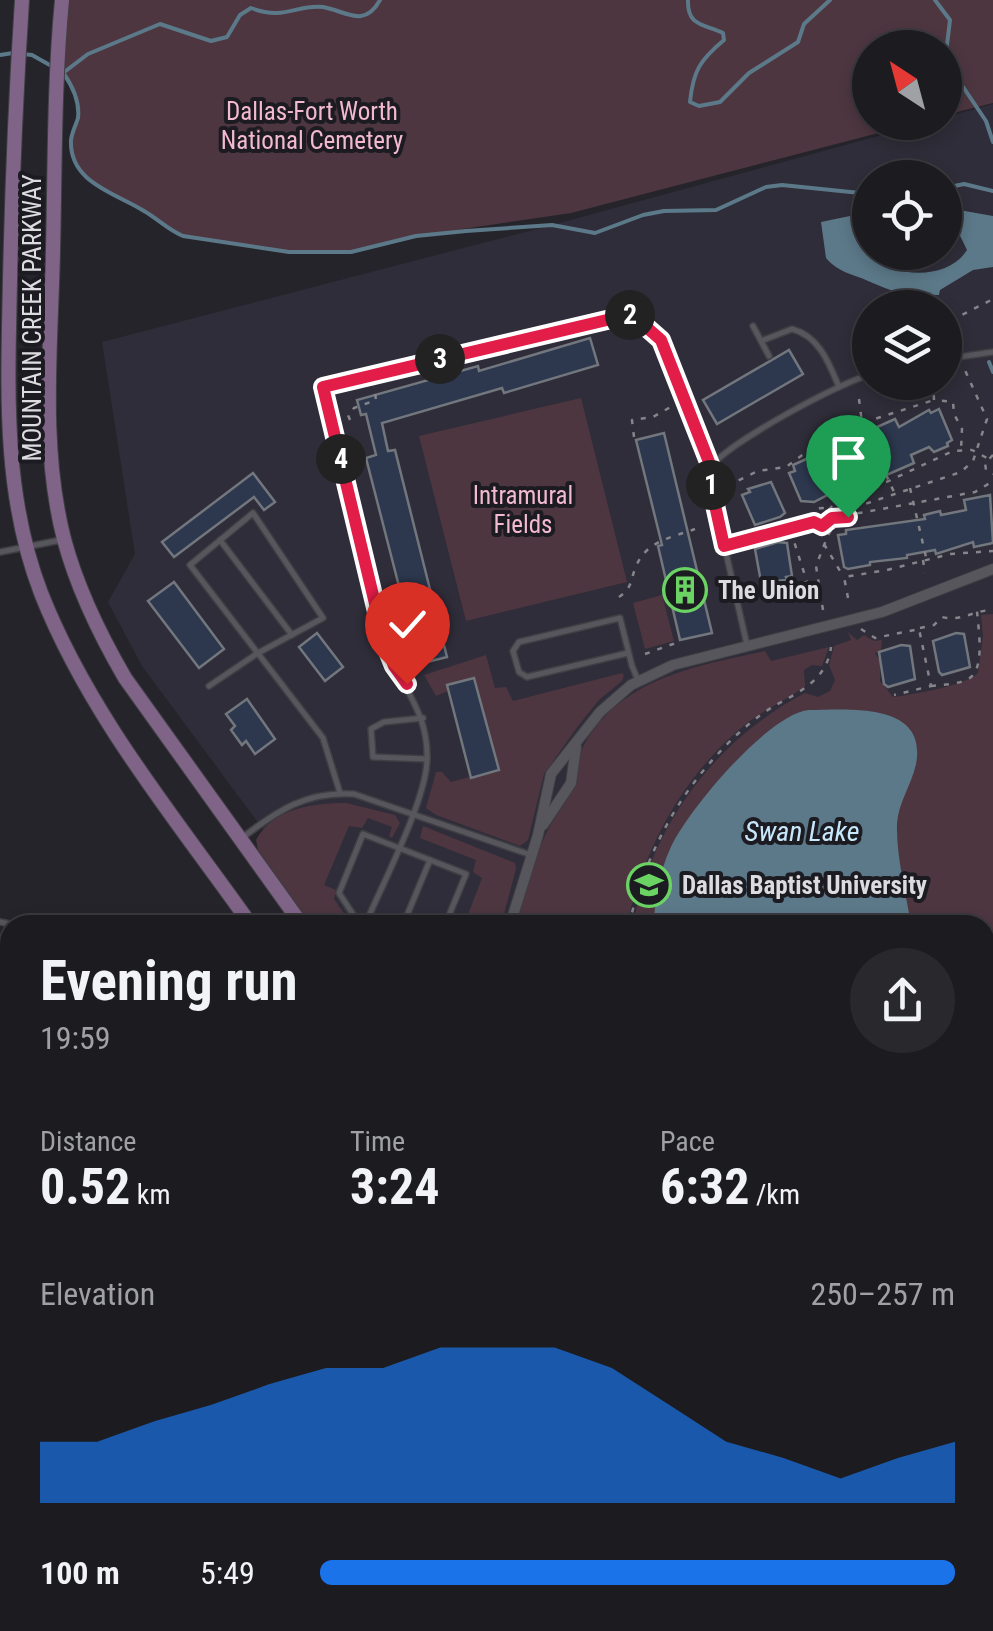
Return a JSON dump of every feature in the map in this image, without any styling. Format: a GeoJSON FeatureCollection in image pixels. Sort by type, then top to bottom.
{"type":"FeatureCollection","features":[{"type":"Feature","properties":{"kind":"main road","name":"MOUNTAIN CREEK PARKWAY"},"geometry":{"type":"LineString","coordinates":[[22,0],[14,118],[7,424],[18,516],[41,593],[87,690],[244,915]]}},
{"type":"Feature","properties":{"kind":"main road","name":"MOUNTAIN CREEK PARKWAY"},"geometry":{"type":"LineString","coordinates":[[62,0],[55,70],[48,415],[64,539],[102,638],[125,678],[295,915]]}},
{"type":"Feature","properties":{"kind":"street"},"geometry":{"type":"LineString","coordinates":[[513,915],[538,835],[548,782],[609,703],[638,680],[673,665],[882,612],[993,568]]}},
{"type":"Feature","properties":{"kind":"street"},"geometry":{"type":"LineString","coordinates":[[538,835],[568,791],[577,743]]}},
{"type":"Feature","properties":{"kind":"lane"},"geometry":{"type":"LineString","coordinates":[[367,915],[412,815],[427,759],[423,718],[384,641],[323,387],[628,315],[636,318],[661,340],[711,467],[711,487],[746,645]]}},
{"type":"Feature","properties":{"kind":"lane"},"geometry":{"type":"LineString","coordinates":[[753,326],[768,356]]}},
{"type":"Feature","properties":{"kind":"lane"},"geometry":{"type":"LineString","coordinates":[[760,341],[792,329],[807,334],[824,355],[839,387]]}},
{"type":"Feature","properties":{"kind":"lane"},"geometry":{"type":"LineString","coordinates":[[964,355],[993,352]]}},
{"type":"Feature","properties":{"kind":"lane"},"geometry":{"type":"LineString","coordinates":[[711,467],[732,448],[852,382]]}},
{"type":"Feature","properties":{"kind":"lane"},"geometry":{"type":"LineString","coordinates":[[209,686],[258,653],[323,618],[253,513],[190,564],[258,653],[324,738],[340,793]]}},
{"type":"Feature","properties":{"kind":"lane"},"geometry":{"type":"LineString","coordinates":[[0,552],[64,539]]}},
{"type":"Feature","properties":{"kind":"lane"},"geometry":{"type":"LineString","coordinates":[[220,540],[292,635]]}},
{"type":"Feature","properties":{"kind":"lane"},"geometry":{"type":"LineString","coordinates":[[628,653],[527,677],[519,672],[513,651],[519,642],[620,618],[638,680]]}},
{"type":"Feature","properties":{"kind":"lane"},"geometry":{"type":"LineString","coordinates":[[423,718],[384,722],[372,729],[371,742],[373,757],[427,759]]}},
{"type":"Feature","properties":{"kind":"lane"},"geometry":{"type":"LineString","coordinates":[[242,838],[288,804],[340,793],[354,794],[530,856]]}},
{"type":"Feature","properties":{"kind":"lane"},"geometry":{"type":"LineString","coordinates":[[355,915],[339,894],[363,834],[466,874],[449,915]]}},
{"type":"Feature","properties":{"kind":"lane"},"geometry":{"type":"LineString","coordinates":[[407,915],[430,860]]}},
{"type":"Feature","properties":{"kind":"path"},"geometry":{"type":"LineString","coordinates":[[823,610],[816,566],[839,517],[850,508],[960,472],[973,461],[987,418],[964,370],[962,340],[953,332],[954,319],[993,300]]}},
{"type":"Feature","properties":{"kind":"path"},"geometry":{"type":"LineString","coordinates":[[350,420],[348,415],[354,408],[376,400],[373,382]]}},
{"type":"Feature","properties":{"kind":"path"},"geometry":{"type":"LineString","coordinates":[[859,400],[862,424],[895,493]]}},
{"type":"Feature","properties":{"kind":"path"},"geometry":{"type":"LineString","coordinates":[[727,486],[758,471],[786,467],[813,447],[862,424],[934,400],[954,402],[954,414],[962,429],[961,450]]}},
{"type":"Feature","properties":{"kind":"path"},"geometry":{"type":"LineString","coordinates":[[634,437],[632,420],[654,417],[676,404]]}},
{"type":"Feature","properties":{"kind":"path"},"geometry":{"type":"LineString","coordinates":[[643,409],[643,418]]}},
{"type":"Feature","properties":{"kind":"path"},"geometry":{"type":"LineString","coordinates":[[829,510],[836,501],[961,450],[987,458]]}},
{"type":"Feature","properties":{"kind":"path"},"geometry":{"type":"LineString","coordinates":[[987,458],[993,455]]}},
{"type":"Feature","properties":{"kind":"path"},"geometry":{"type":"LineString","coordinates":[[987,458],[986,470],[993,474]]}},
{"type":"Feature","properties":{"kind":"path"},"geometry":{"type":"LineString","coordinates":[[724,546],[814,522],[826,526],[832,518],[975,492],[993,481]]}},
{"type":"Feature","properties":{"kind":"path"},"geometry":{"type":"LineString","coordinates":[[910,488],[916,504],[925,573]]}},
{"type":"Feature","properties":{"kind":"path"},"geometry":{"type":"LineString","coordinates":[[814,522],[818,508],[829,510]]}},
{"type":"Feature","properties":{"kind":"path"},"geometry":{"type":"LineString","coordinates":[[829,510],[832,518]]}},
{"type":"Feature","properties":{"kind":"path"},"geometry":{"type":"LineString","coordinates":[[620,597],[631,586],[636,566],[654,542],[694,529]]}},
{"type":"Feature","properties":{"kind":"path"},"geometry":{"type":"LineString","coordinates":[[790,529],[807,582],[821,602]]}},
{"type":"Feature","properties":{"kind":"path"},"geometry":{"type":"LineString","coordinates":[[824,544],[844,577],[848,598]]}},
{"type":"Feature","properties":{"kind":"path"},"geometry":{"type":"LineString","coordinates":[[844,577],[993,551]]}},
{"type":"Feature","properties":{"kind":"path"},"geometry":{"type":"LineString","coordinates":[[754,594],[780,592],[807,582]]}},
{"type":"Feature","properties":{"kind":"path"},"geometry":{"type":"LineString","coordinates":[[937,610],[942,617],[962,619],[993,610]]}},
{"type":"Feature","properties":{"kind":"path"},"geometry":{"type":"LineString","coordinates":[[894,696],[964,680],[976,670],[977,612]]}},
{"type":"Feature","properties":{"kind":"path"},"geometry":{"type":"LineString","coordinates":[[860,628],[875,638],[934,625],[942,617]]}},
{"type":"Feature","properties":{"kind":"path"},"geometry":{"type":"LineString","coordinates":[[919,629],[931,686]]}},
{"type":"Feature","properties":{"kind":"path"},"geometry":{"type":"LineString","coordinates":[[645,654],[673,644],[673,651]]}},
{"type":"Feature","properties":{"kind":"path"},"geometry":{"type":"LineString","coordinates":[[633,915],[643,877],[678,803],[718,753],[741,732],[811,684],[830,658],[831,646]]}},
{"type":"Feature","properties":{"kind":"shaded area","name":"Dallas Baptist University"},"geometry":{"type":"Polygon","coordinates":[[[993,104],[993,915],[327,915],[142,666],[108,602],[135,554],[102,342],[864,140],[962,140],[962,112],[993,104]]]}},
{"type":"Feature","properties":{"kind":"green space","name":"Dallas-Fort Worth National Cemetery"},"geometry":{"type":"Polygon","coordinates":[[[61,0],[993,0],[993,103],[962,111],[962,30],[852,30],[852,140],[571,213],[416,236],[351,252],[289,252],[183,236],[85,176],[73,157],[77,105],[64,69],[61,0]]]}},
{"type":"Feature","properties":{"kind":"green space","name":"Intramural Fields"},"geometry":{"type":"Polygon","coordinates":[[[581,398],[627,582],[466,621],[419,436],[581,398]]]}},
{"type":"Feature","properties":{"kind":"green space"},"geometry":{"type":"Polygon","coordinates":[[[662,595],[674,641],[645,649],[633,603],[662,595]]]}},
{"type":"Feature","properties":{"kind":"green space"},"geometry":{"type":"Polygon","coordinates":[[[993,614],[993,915],[635,915],[655,853],[692,789],[743,735],[773,712],[805,693],[818,697],[830,691],[835,680],[829,665],[834,646],[851,640],[848,632],[857,640],[864,635],[874,641],[882,640],[881,652],[875,653],[880,661],[880,681],[893,697],[951,686],[978,673],[983,637],[981,615],[993,614]]]}},
{"type":"Feature","properties":{"kind":"green space"},"geometry":{"type":"Polygon","coordinates":[[[829,647],[822,666],[812,665],[804,670],[805,686],[741,728],[700,770],[655,843],[630,915],[518,915],[534,860],[571,791],[580,752],[598,724],[638,690],[662,679],[765,651],[771,661],[829,647]]]}},
{"type":"Feature","properties":{"kind":"green space"},"geometry":{"type":"Polygon","coordinates":[[[486,655],[495,688],[506,687],[513,701],[624,675],[599,700],[544,774],[528,840],[520,846],[426,808],[436,772],[442,772],[451,782],[499,769],[474,678],[447,685],[448,691],[436,696],[424,675],[486,655]]]}},
{"type":"Feature","properties":{"kind":"green space"},"geometry":{"type":"Polygon","coordinates":[[[346,803],[395,815],[400,823],[392,838],[392,827],[368,818],[362,828],[349,826],[324,885],[336,890],[334,899],[345,915],[304,915],[258,850],[256,840],[273,821],[295,809],[346,803]]]}},
{"type":"Feature","properties":{"kind":"green space"},"geometry":{"type":"Polygon","coordinates":[[[423,826],[515,863],[504,915],[468,915],[482,878],[473,872],[476,860],[420,838],[423,826]]]}},
{"type":"Feature","properties":{"kind":"water"},"geometry":{"type":"Polygon","coordinates":[[[962,211],[993,216],[993,267],[973,270],[940,290],[892,290],[831,263],[826,258],[821,222],[852,217],[852,270],[962,270],[962,256],[967,250],[962,240],[962,211]]]}},
{"type":"Feature","properties":{"kind":"water","name":"Swan Lake"},"geometry":{"type":"Polygon","coordinates":[[[809,710],[863,710],[897,719],[910,729],[916,744],[916,764],[897,824],[909,915],[654,915],[666,858],[693,812],[730,767],[792,715],[809,710]]]}},
{"type":"Feature","properties":{"kind":"building"},"geometry":{"type":"Polygon","coordinates":[[[590,338],[598,365],[382,423],[388,451],[395,450],[447,657],[419,664],[366,458],[376,455],[366,414],[361,415],[357,400],[478,366],[479,371],[590,338]]]}},
{"type":"Feature","properties":{"kind":"building"},"geometry":{"type":"Polygon","coordinates":[[[789,350],[803,374],[717,424],[703,400],[789,350]]]}},
{"type":"Feature","properties":{"kind":"building"},"geometry":{"type":"Polygon","coordinates":[[[939,409],[952,440],[948,446],[934,452],[929,447],[911,455],[914,463],[850,491],[847,485],[814,502],[801,501],[789,473],[795,471],[793,465],[895,419],[899,427],[929,410],[931,413],[939,409]]]}},
{"type":"Feature","properties":{"kind":"building"},"geometry":{"type":"Polygon","coordinates":[[[664,433],[712,633],[680,640],[636,440],[664,433]]]}},
{"type":"Feature","properties":{"kind":"building"},"geometry":{"type":"Polygon","coordinates":[[[253,473],[275,502],[264,510],[254,497],[174,557],[162,542],[253,473]]]}},
{"type":"Feature","properties":{"kind":"building"},"geometry":{"type":"Polygon","coordinates":[[[771,482],[785,513],[755,525],[742,495],[750,492],[748,489],[771,482]]]}},
{"type":"Feature","properties":{"kind":"building"},"geometry":{"type":"Polygon","coordinates":[[[990,495],[993,543],[974,547],[973,542],[936,554],[935,550],[844,567],[838,535],[846,534],[846,530],[925,519],[924,515],[940,511],[941,515],[966,510],[964,500],[990,495]]]}},
{"type":"Feature","properties":{"kind":"building"},"geometry":{"type":"Polygon","coordinates":[[[787,543],[792,576],[761,582],[755,549],[787,543]]]}},
{"type":"Feature","properties":{"kind":"building"},"geometry":{"type":"Polygon","coordinates":[[[174,582],[224,649],[199,668],[148,601],[174,582]]]}},
{"type":"Feature","properties":{"kind":"building"},"geometry":{"type":"Polygon","coordinates":[[[317,633],[343,667],[325,681],[299,647],[317,633]]]}},
{"type":"Feature","properties":{"kind":"building"},"geometry":{"type":"Polygon","coordinates":[[[964,634],[970,667],[942,675],[933,641],[964,634]]]}},
{"type":"Feature","properties":{"kind":"building"},"geometry":{"type":"Polygon","coordinates":[[[910,646],[915,679],[888,687],[884,684],[879,652],[910,646]]]}},
{"type":"Feature","properties":{"kind":"building"},"geometry":{"type":"Polygon","coordinates":[[[474,678],[499,770],[471,778],[447,685],[474,678]]]}},
{"type":"Feature","properties":{"kind":"building"},"geometry":{"type":"Polygon","coordinates":[[[247,699],[275,739],[255,754],[231,730],[235,726],[226,714],[247,699]]]}},
{"type":"Feature","properties":{"kind":"waterway"},"geometry":{"type":"LineString","coordinates":[[63,73],[88,54],[160,24],[211,41],[227,37],[240,15],[251,8],[282,13],[323,7],[361,16],[374,9],[380,0]]}},
{"type":"Feature","properties":{"kind":"waterway"},"geometry":{"type":"LineString","coordinates":[[688,0],[693,19],[723,33],[724,40],[703,60],[696,74],[690,102],[699,106],[720,102],[749,73],[798,42],[804,24],[830,0]]}},
{"type":"Feature","properties":{"kind":"waterway"},"geometry":{"type":"LineString","coordinates":[[935,0],[950,20],[946,53],[951,69],[986,121],[993,142]]}},
{"type":"Feature","properties":{"kind":"waterway"},"geometry":{"type":"LineString","coordinates":[[0,55],[13,53]]}},
{"type":"Feature","properties":{"kind":"waterway"},"geometry":{"type":"LineString","coordinates":[[23,54],[55,68]]}},
{"type":"Feature","properties":{"kind":"waterway"},"geometry":{"type":"LineString","coordinates":[[64,74],[78,106],[72,155],[96,185],[183,236],[289,252],[351,252],[416,236],[552,225],[595,233],[664,211],[716,210],[766,187],[782,185],[852,192]]}},
{"type":"Feature","properties":{"kind":"waterway"},"geometry":{"type":"LineString","coordinates":[[962,184],[993,191]]}},
{"type":"Feature","properties":{"kind":"waterway"},"geometry":{"type":"LineString","coordinates":[[989,362],[993,372]]}},
{"type":"Feature","properties":{"kind":"place","name":"The Union"},"geometry":{"type":"Point","coordinates":[685,590]}},
{"type":"Feature","properties":{"kind":"place","name":"Dallas Baptist University"},"geometry":{"type":"Point","coordinates":[649,885]}},
{"type":"Feature","properties":{"kind":"route"},"geometry":{"type":"LineString","coordinates":[[407,684],[384,641],[323,387],[628,315],[661,340],[711,467],[711,487],[724,546],[848,517]]}}]}
